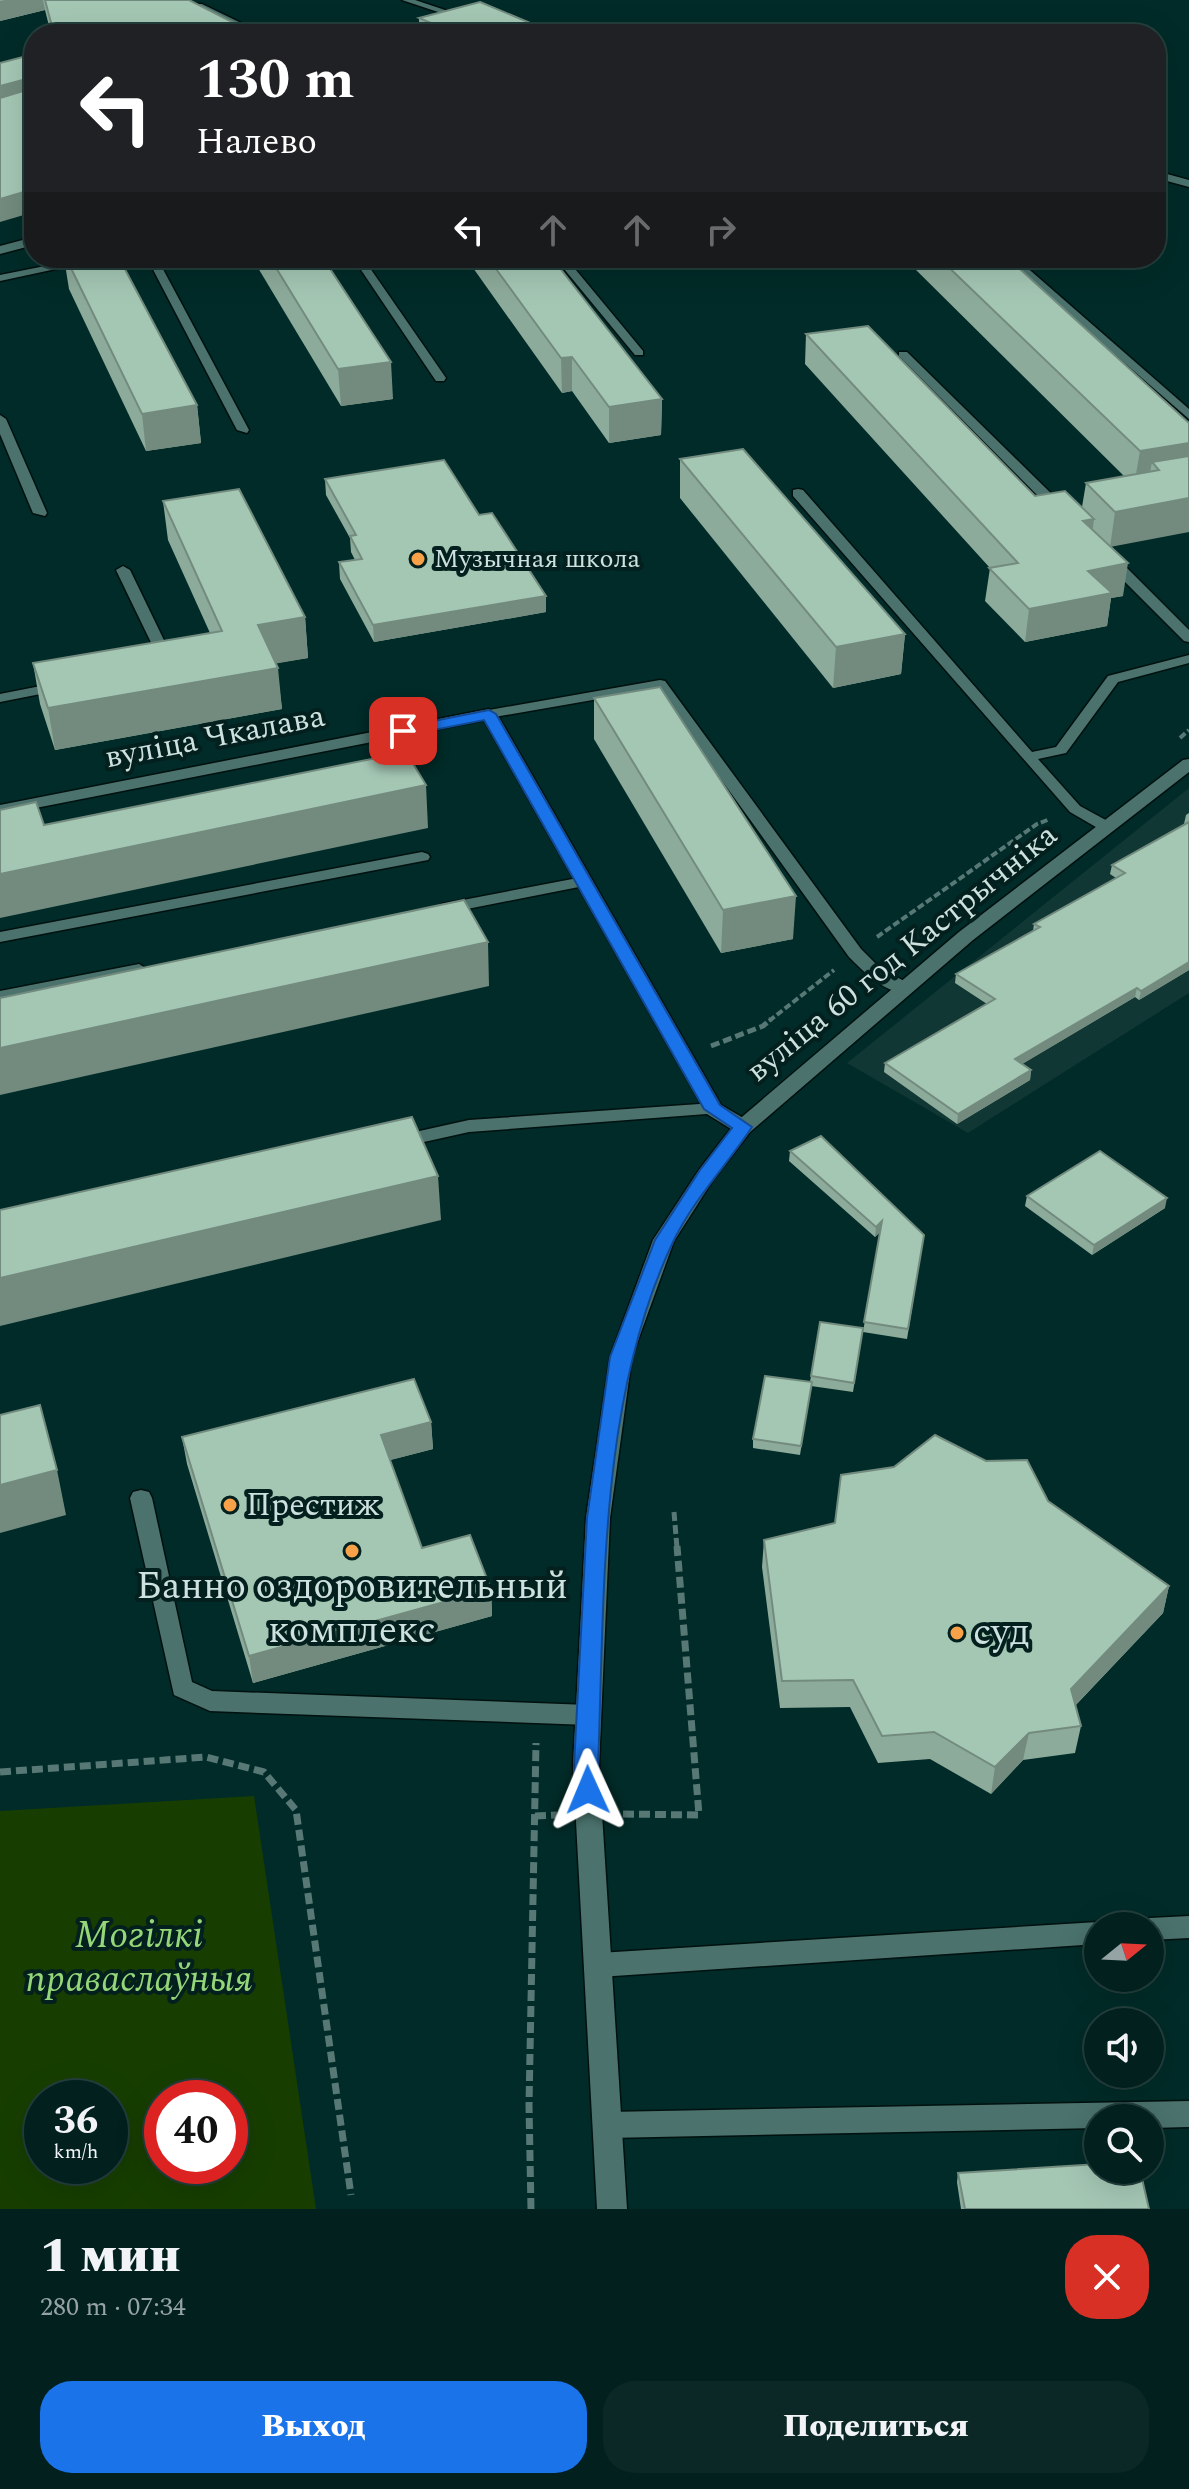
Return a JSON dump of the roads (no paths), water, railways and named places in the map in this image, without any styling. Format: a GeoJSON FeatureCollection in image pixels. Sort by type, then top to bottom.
{"type":"FeatureCollection","features":[{"type":"Feature","properties":{"kind":"street"},"geometry":{"type":"LineString","coordinates":[[1166,177],[1189,184]]}},
{"type":"Feature","properties":{"kind":"street"},"geometry":{"type":"LineString","coordinates":[[0,250],[24,244]]}},
{"type":"Feature","properties":{"kind":"street"},"geometry":{"type":"LineString","coordinates":[[489,714],[714,1109],[743,1127]]}},
{"type":"Feature","properties":{"kind":"street","name":"вуліца Чкалава"},"geometry":{"type":"LineString","coordinates":[[0,810],[489,714]]}},
{"type":"Feature","properties":{"kind":"street","name":"вуліца 60 год Кастрычніка"},"geometry":{"type":"LineString","coordinates":[[612,2209],[586,1766],[598,1518],[621,1357],[664,1240],[706,1175],[743,1127],[904,988],[1189,764]]}},
{"type":"Feature","properties":{"kind":"lane"},"geometry":{"type":"LineString","coordinates":[[406,0],[474,21]]}},
{"type":"Feature","properties":{"kind":"lane"},"geometry":{"type":"LineString","coordinates":[[193,3],[238,24]]}},
{"type":"Feature","properties":{"kind":"lane"},"geometry":{"type":"LineString","coordinates":[[0,278],[51,268]]}},
{"type":"Feature","properties":{"kind":"lane"},"geometry":{"type":"LineString","coordinates":[[157,268],[243,430]]}},
{"type":"Feature","properties":{"kind":"lane"},"geometry":{"type":"LineString","coordinates":[[365,268],[440,378]]}},
{"type":"Feature","properties":{"kind":"lane"},"geometry":{"type":"LineString","coordinates":[[568,268],[639,353]]}},
{"type":"Feature","properties":{"kind":"lane"},"geometry":{"type":"LineString","coordinates":[[1020,268],[1189,415]]}},
{"type":"Feature","properties":{"kind":"lane"},"geometry":{"type":"LineString","coordinates":[[903,354],[1056,506],[1069,510]]}},
{"type":"Feature","properties":{"kind":"lane"},"geometry":{"type":"LineString","coordinates":[[0,419],[40,513]]}},
{"type":"Feature","properties":{"kind":"lane"},"geometry":{"type":"LineString","coordinates":[[798,493],[1075,809],[1107,827]]}},
{"type":"Feature","properties":{"kind":"lane"},"geometry":{"type":"LineString","coordinates":[[1101,550],[1189,638]]}},
{"type":"Feature","properties":{"kind":"lane"},"geometry":{"type":"LineString","coordinates":[[123,570],[169,664],[153,667]]}},
{"type":"Feature","properties":{"kind":"lane"},"geometry":{"type":"LineString","coordinates":[[1028,757],[1061,750],[1113,679],[1189,659]]}},
{"type":"Feature","properties":{"kind":"lane"},"geometry":{"type":"LineString","coordinates":[[0,698],[77,683]]}},
{"type":"Feature","properties":{"kind":"lane"},"geometry":{"type":"LineString","coordinates":[[489,714],[660,684],[855,953],[875,973],[904,988]]}},
{"type":"Feature","properties":{"kind":"lane"},"geometry":{"type":"LineString","coordinates":[[0,937],[422,857]]}},
{"type":"Feature","properties":{"kind":"lane"},"geometry":{"type":"LineString","coordinates":[[430,912],[583,882]]}},
{"type":"Feature","properties":{"kind":"lane"},"geometry":{"type":"LineString","coordinates":[[0,996],[153,966]]}},
{"type":"Feature","properties":{"kind":"lane"},"geometry":{"type":"LineString","coordinates":[[378,1146],[469,1126],[714,1109]]}},
{"type":"Feature","properties":{"kind":"lane"},"geometry":{"type":"LineString","coordinates":[[141,1498],[182,1688],[210,1701],[589,1715]]}},
{"type":"Feature","properties":{"kind":"lane"},"geometry":{"type":"LineString","coordinates":[[1164,1928],[1189,1927]]}},
{"type":"Feature","properties":{"kind":"lane"},"geometry":{"type":"LineString","coordinates":[[599,1965],[1084,1934]]}},
{"type":"Feature","properties":{"kind":"lane"},"geometry":{"type":"LineString","coordinates":[[608,2125],[1189,2114]]}},
{"type":"Feature","properties":{"kind":"place","name":"Музычная школа"},"geometry":{"type":"Point","coordinates":[418,559]}},
{"type":"Feature","properties":{"kind":"place","name":"Престиж"},"geometry":{"type":"Point","coordinates":[230,1505]}},
{"type":"Feature","properties":{"kind":"place","name":"Банно оздоровительный комплекс"},"geometry":{"type":"Point","coordinates":[352,1551]}},
{"type":"Feature","properties":{"kind":"place","name":"суд"},"geometry":{"type":"Point","coordinates":[957,1633]}},
{"type":"Feature","properties":{"kind":"park label","name":"Могілкі праваслаўныя"},"geometry":{"type":"Point","coordinates":[139,1958]}}]}
